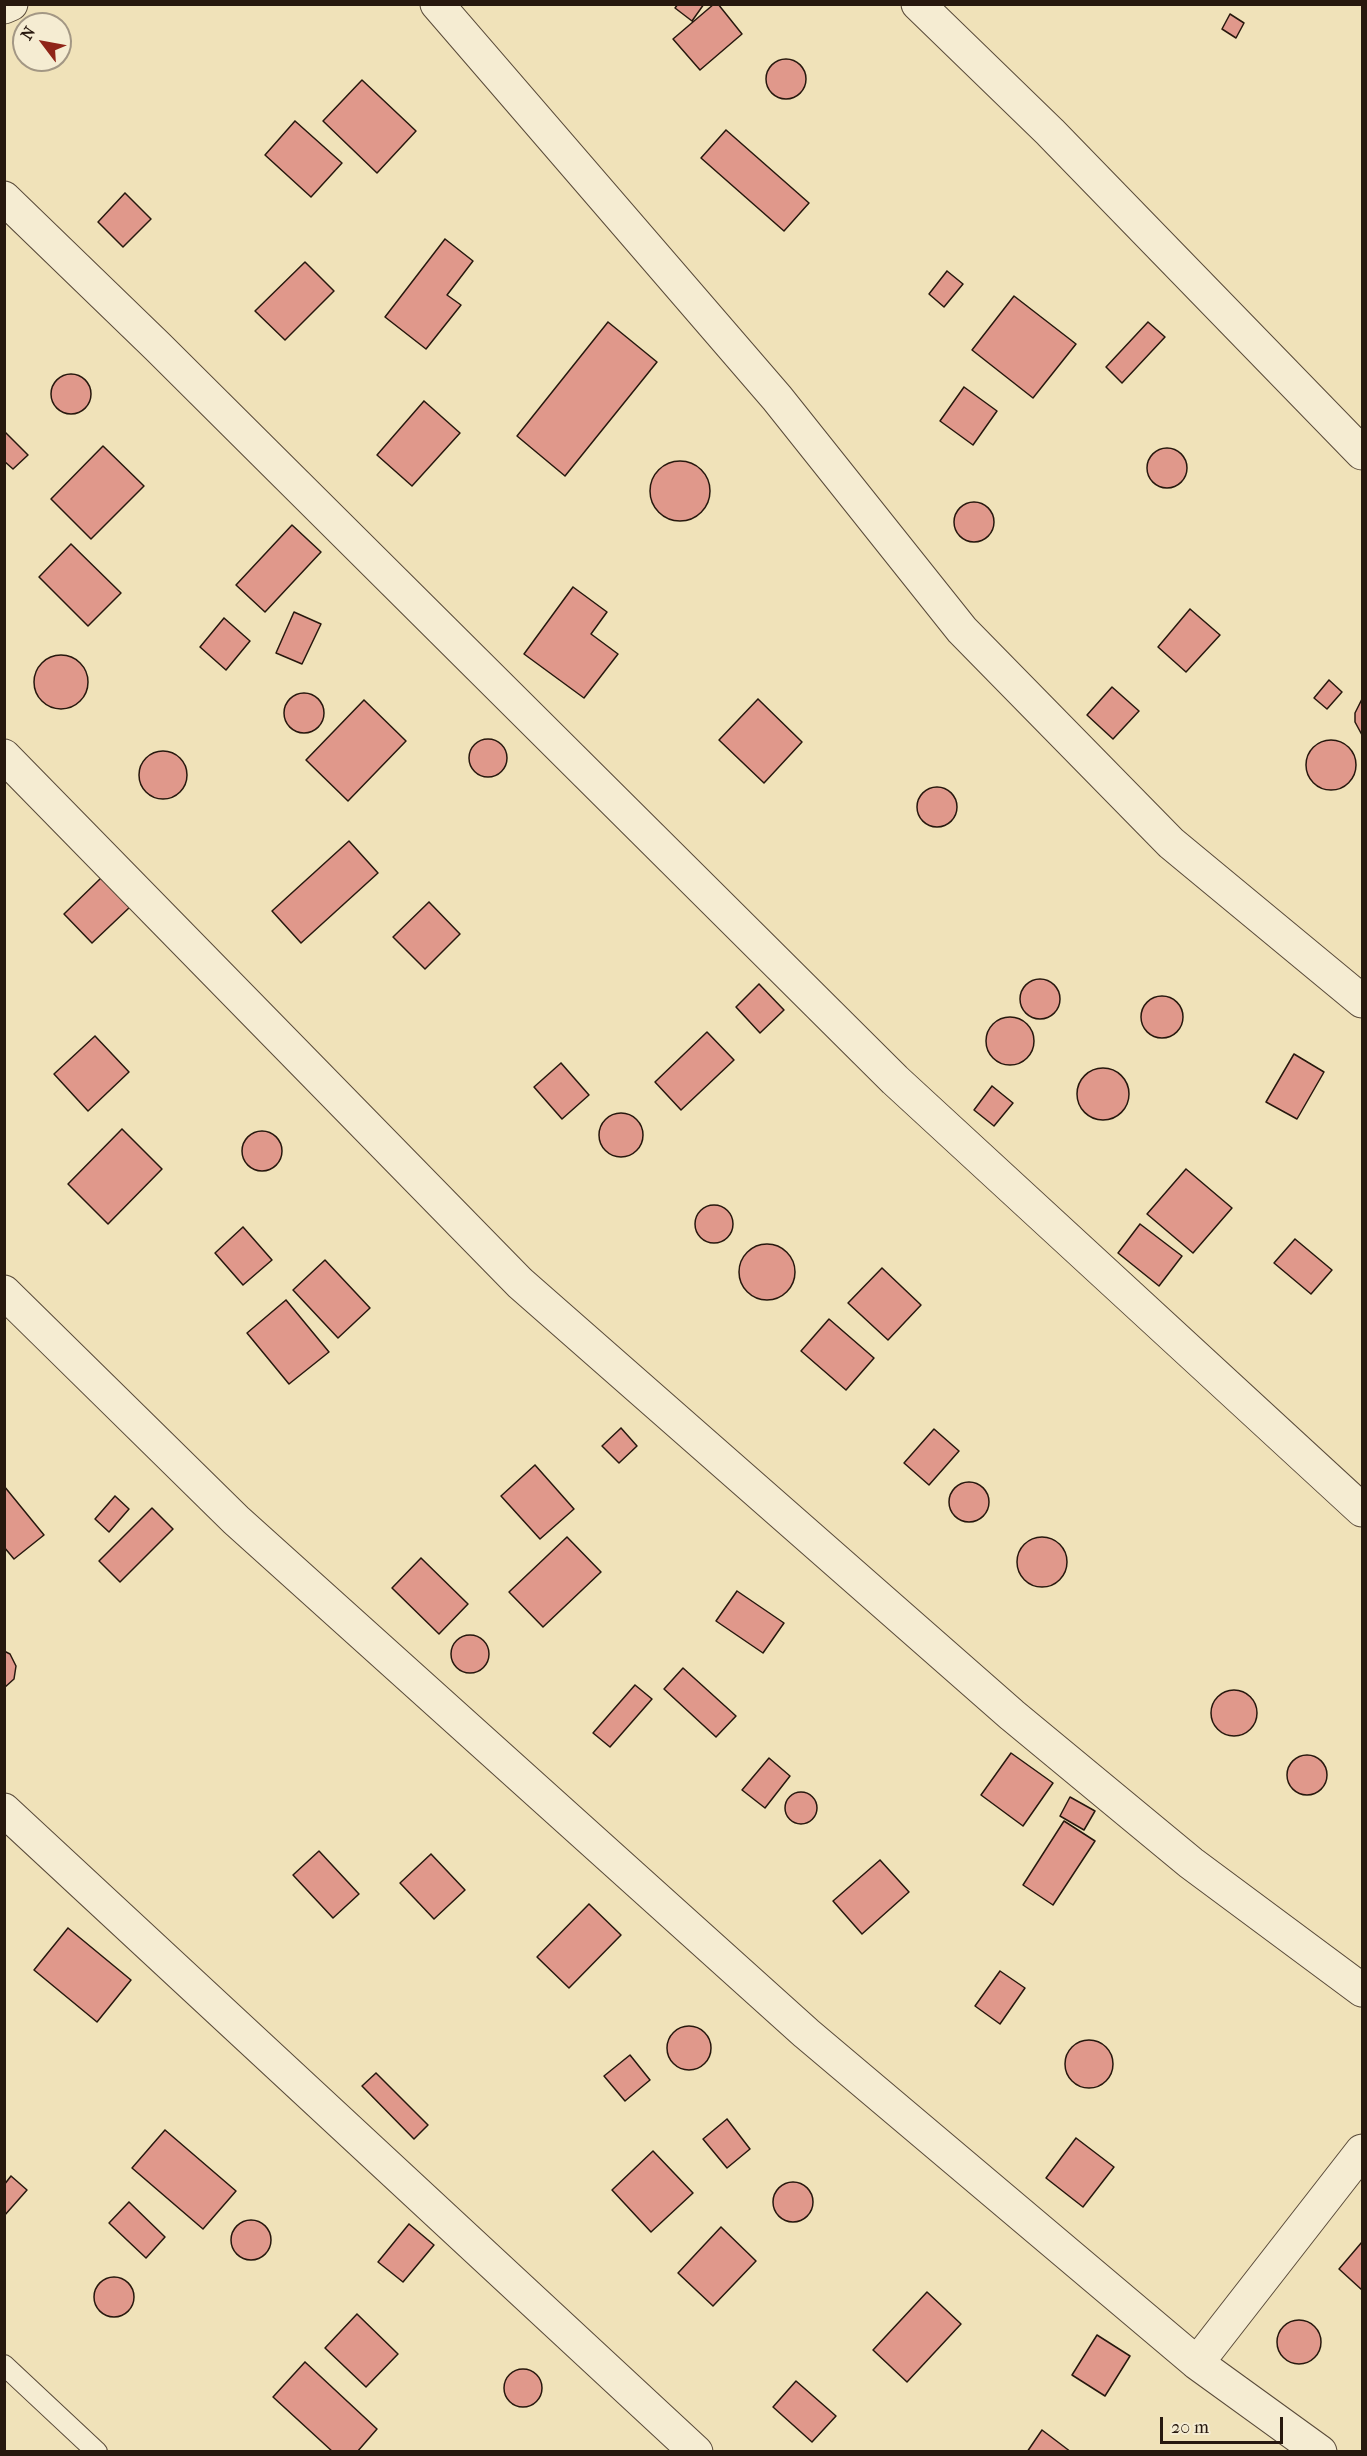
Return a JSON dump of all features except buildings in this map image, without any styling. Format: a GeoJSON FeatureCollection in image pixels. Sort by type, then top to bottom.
{"type":"FeatureCollection","features":[{"type":"Feature","properties":{"kind":"street"},"geometry":{"type":"LineString","coordinates":[[4,7],[11,4]]}},
{"type":"Feature","properties":{"kind":"street"},"geometry":{"type":"LineString","coordinates":[[436,4],[777,398],[962,630],[1171,843],[1362,1001]]}},
{"type":"Feature","properties":{"kind":"street"},"geometry":{"type":"LineString","coordinates":[[918,4],[1050,132],[1362,453]]}},
{"type":"Feature","properties":{"kind":"street"},"geometry":{"type":"LineString","coordinates":[[4,198],[895,1080],[1362,1510]]}},
{"type":"Feature","properties":{"kind":"street"},"geometry":{"type":"LineString","coordinates":[[4,756],[520,1283],[1029,1730],[1191,1863],[1362,1990]]}},
{"type":"Feature","properties":{"kind":"street"},"geometry":{"type":"LineString","coordinates":[[4,1292],[236,1520],[806,2033],[1197,2363],[1320,2451]]}},
{"type":"Feature","properties":{"kind":"street"},"geometry":{"type":"LineString","coordinates":[[4,1810],[696,2451]]}},
{"type":"Feature","properties":{"kind":"street"},"geometry":{"type":"LineString","coordinates":[[1197,2363],[1362,2151]]}},
{"type":"Feature","properties":{"kind":"lane"},"geometry":{"type":"LineString","coordinates":[[4,2365],[97,2451]]}}]}
